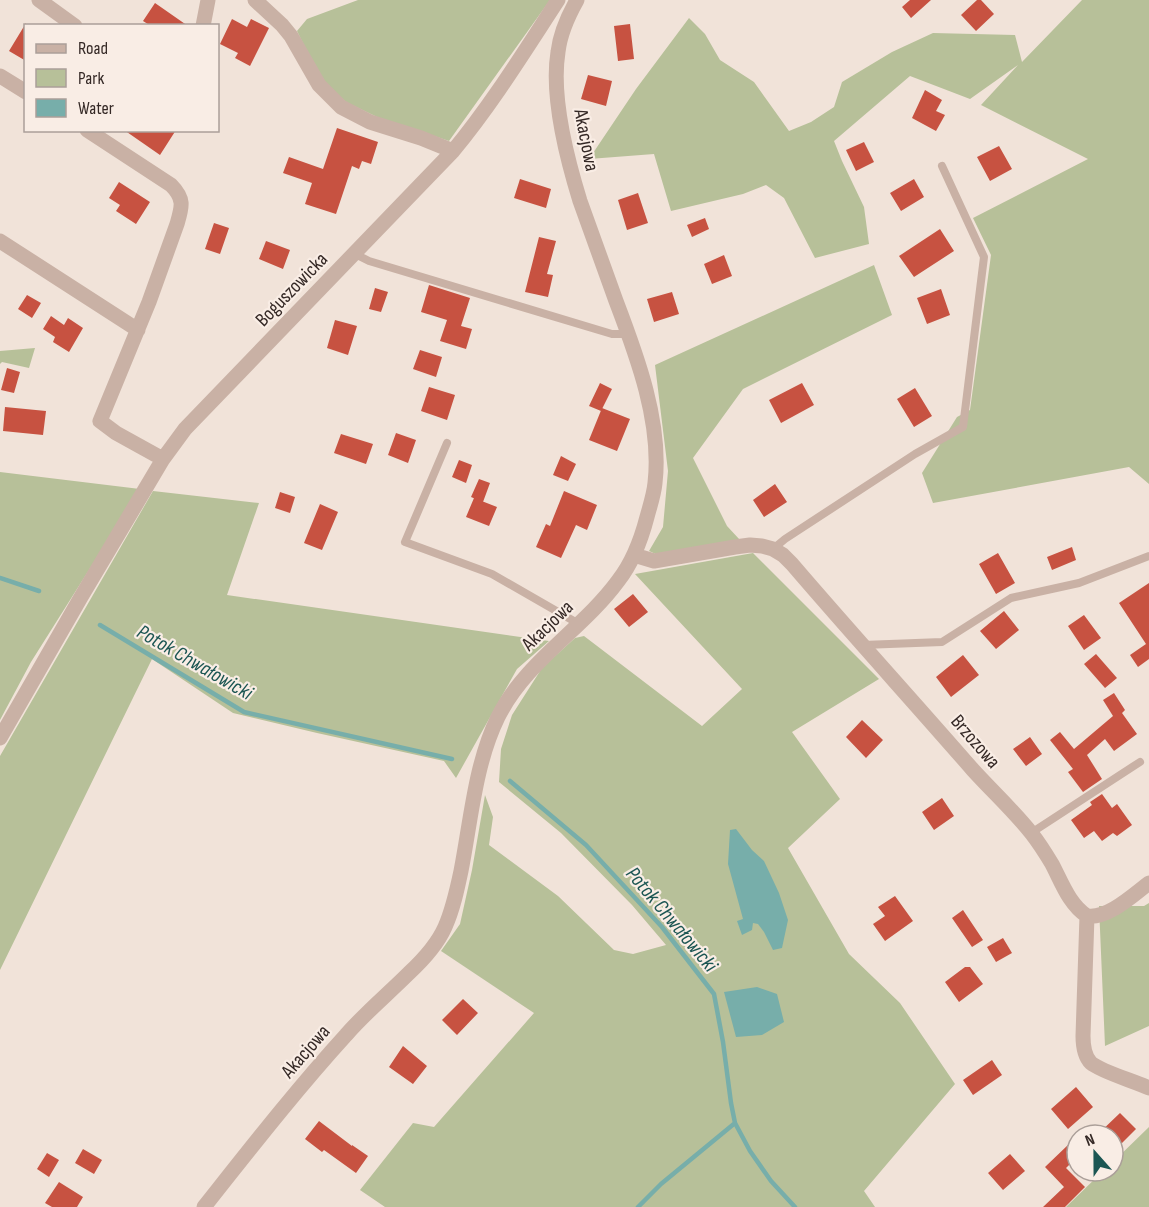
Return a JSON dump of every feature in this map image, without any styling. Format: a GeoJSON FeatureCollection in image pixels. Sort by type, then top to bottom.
{"type":"FeatureCollection","features":[{"type":"Feature","properties":{"kind":"street"},"geometry":{"type":"LineString","coordinates":[[39,0],[72,24]]}},
{"type":"Feature","properties":{"kind":"street"},"geometry":{"type":"LineString","coordinates":[[203,24],[207,0]]}},
{"type":"Feature","properties":{"kind":"street"},"geometry":{"type":"LineString","coordinates":[[255,0],[291,36],[319,85],[341,107],[364,119],[453,151]]}},
{"type":"Feature","properties":{"kind":"street","name":"Boguszowicka"},"geometry":{"type":"LineString","coordinates":[[0,738],[163,459],[185,429],[453,151],[498,93],[558,0]]}},
{"type":"Feature","properties":{"kind":"street","name":"Akacjowa"},"geometry":{"type":"LineString","coordinates":[[204,1207],[320,1063],[435,944],[444,929],[457,891],[477,785],[496,721],[507,700],[531,670],[617,583],[634,555],[641,538],[655,485],[655,446],[650,408],[629,334],[580,201],[566,146],[559,105],[556,73],[558,51],[562,32],[577,0]]}},
{"type":"Feature","properties":{"kind":"street"},"geometry":{"type":"LineString","coordinates":[[0,76],[24,91]]}},
{"type":"Feature","properties":{"kind":"street"},"geometry":{"type":"LineString","coordinates":[[90,132],[171,184],[182,201],[174,233],[138,330],[100,421],[163,459]]}},
{"type":"Feature","properties":{"kind":"street"},"geometry":{"type":"LineString","coordinates":[[0,241],[138,330]]}},
{"type":"Feature","properties":{"kind":"street"},"geometry":{"type":"LineString","coordinates":[[634,555],[654,561],[735,547],[762,546],[773,549]]}},
{"type":"Feature","properties":{"kind":"street","name":"Brzozowa"},"geometry":{"type":"LineString","coordinates":[[773,549],[792,564],[1031,833],[1050,861],[1072,903],[1087,916]]}},
{"type":"Feature","properties":{"kind":"street"},"geometry":{"type":"LineString","coordinates":[[1149,883],[1107,913],[1094,917],[1087,916],[1083,1036],[1083,1046],[1090,1062],[1101,1069],[1149,1088]]}},
{"type":"Feature","properties":{"kind":"lane"},"geometry":{"type":"LineString","coordinates":[[773,549],[784,539],[915,453],[963,427],[984,257],[942,166]]}},
{"type":"Feature","properties":{"kind":"lane"},"geometry":{"type":"LineString","coordinates":[[354,254],[369,261],[612,334],[629,334]]}},
{"type":"Feature","properties":{"kind":"lane"},"geometry":{"type":"LineString","coordinates":[[447,443],[405,542],[492,574],[579,624]]}},
{"type":"Feature","properties":{"kind":"lane"},"geometry":{"type":"LineString","coordinates":[[862,645],[942,642],[1011,598],[1079,583],[1149,556]]}},
{"type":"Feature","properties":{"kind":"lane"},"geometry":{"type":"LineString","coordinates":[[1031,833],[1140,762]]}},
{"type":"Feature","properties":{"kind":"green space"},"geometry":{"type":"Polygon","coordinates":[[[358,0],[550,0],[449,141],[377,117],[346,102],[327,86],[297,31],[307,19],[358,0]]]}},
{"type":"Feature","properties":{"kind":"green space"},"geometry":{"type":"Polygon","coordinates":[[[1082,0],[1149,0],[1149,484],[1129,467],[933,503],[922,473],[957,417],[970,410],[991,255],[973,218],[1088,159],[981,105],[1018,65],[970,99],[910,76],[834,141],[864,207],[869,244],[815,258],[784,198],[766,185],[743,194],[671,211],[654,154],[589,159],[636,89],[689,18],[705,34],[720,60],[754,82],[789,131],[811,122],[834,107],[842,82],[892,52],[933,33],[1015,35],[1022,62],[1082,0]]]}},
{"type":"Feature","properties":{"kind":"green space"},"geometry":{"type":"Polygon","coordinates":[[[874,265],[892,315],[743,389],[693,458],[727,526],[740,540],[658,555],[649,551],[663,527],[668,471],[655,365],[874,265]]]}},
{"type":"Feature","properties":{"kind":"green space"},"geometry":{"type":"Polygon","coordinates":[[[35,348],[29,368],[2,362],[0,364],[0,351],[35,348]]]}},
{"type":"Feature","properties":{"kind":"green space"},"geometry":{"type":"Polygon","coordinates":[[[0,472],[140,489],[31,662],[0,720],[0,472]]]}},
{"type":"Feature","properties":{"kind":"green space"},"geometry":{"type":"Polygon","coordinates":[[[153,491],[259,503],[227,595],[549,641],[517,669],[456,778],[444,761],[233,713],[152,659],[0,970],[0,756],[153,491]]]}},
{"type":"Feature","properties":{"kind":"green space"},"geometry":{"type":"Polygon","coordinates":[[[753,553],[879,679],[792,732],[840,799],[788,848],[849,954],[900,1003],[955,1084],[864,1191],[875,1207],[385,1207],[360,1190],[413,1123],[434,1127],[534,1013],[441,951],[460,924],[485,795],[493,817],[489,845],[558,896],[614,950],[633,954],[666,945],[632,905],[561,833],[499,782],[501,749],[512,715],[542,668],[575,638],[584,636],[702,726],[742,689],[635,574],[753,553]]]}},
{"type":"Feature","properties":{"kind":"green space"},"geometry":{"type":"Polygon","coordinates":[[[1149,903],[1149,1026],[1105,1046],[1099,906],[1144,906],[1149,903]]]}},
{"type":"Feature","properties":{"kind":"green space"},"geometry":{"type":"Polygon","coordinates":[[[1149,1127],[1149,1207],[1066,1207],[1091,1183],[1125,1183],[1125,1150],[1149,1127]]]}},
{"type":"Feature","properties":{"kind":"water"},"geometry":{"type":"Polygon","coordinates":[[[736,829],[764,861],[779,893],[788,920],[782,948],[773,950],[758,924],[753,923],[752,930],[742,935],[737,921],[743,919],[728,864],[730,830],[736,829]]]}},
{"type":"Feature","properties":{"kind":"water"},"geometry":{"type":"Polygon","coordinates":[[[757,987],[777,994],[784,1022],[762,1035],[736,1037],[724,992],[757,987]]]}},
{"type":"Feature","properties":{"kind":"building"},"geometry":{"type":"Polygon","coordinates":[[[910,0],[931,0],[911,18],[902,7],[910,0]]]}},
{"type":"Feature","properties":{"kind":"building"},"geometry":{"type":"Polygon","coordinates":[[[977,0],[981,0],[994,14],[976,31],[961,15],[977,0]]]}},
{"type":"Feature","properties":{"kind":"building"},"geometry":{"type":"Polygon","coordinates":[[[155,3],[185,24],[148,24],[143,21],[155,3]]]}},
{"type":"Feature","properties":{"kind":"building"},"geometry":{"type":"Polygon","coordinates":[[[232,19],[247,27],[251,19],[269,28],[250,66],[235,58],[238,53],[220,44],[232,19]]]}},
{"type":"Feature","properties":{"kind":"building"},"geometry":{"type":"Polygon","coordinates":[[[630,24],[634,59],[618,61],[614,26],[630,24]]]}},
{"type":"Feature","properties":{"kind":"building"},"geometry":{"type":"Polygon","coordinates":[[[24,26],[24,60],[9,51],[24,26]]]}},
{"type":"Feature","properties":{"kind":"building"},"geometry":{"type":"Polygon","coordinates":[[[588,75],[612,81],[606,106],[581,99],[588,75]]]}},
{"type":"Feature","properties":{"kind":"building"},"geometry":{"type":"Polygon","coordinates":[[[925,90],[942,100],[936,111],[945,115],[936,131],[912,118],[925,90]]]}},
{"type":"Feature","properties":{"kind":"building"},"geometry":{"type":"Polygon","coordinates":[[[337,128],[378,142],[371,164],[362,161],[359,169],[352,166],[336,214],[305,204],[312,183],[283,173],[289,157],[323,169],[337,128]]]}},
{"type":"Feature","properties":{"kind":"building"},"geometry":{"type":"Polygon","coordinates":[[[127,132],[175,132],[160,155],[127,132]]]}},
{"type":"Feature","properties":{"kind":"building"},"geometry":{"type":"Polygon","coordinates":[[[864,142],[874,162],[856,171],[846,150],[864,142]]]}},
{"type":"Feature","properties":{"kind":"building"},"geometry":{"type":"Polygon","coordinates":[[[999,146],[1012,169],[990,181],[977,157],[999,146]]]}},
{"type":"Feature","properties":{"kind":"building"},"geometry":{"type":"Polygon","coordinates":[[[520,179],[551,189],[546,208],[514,198],[520,179]]]}},
{"type":"Feature","properties":{"kind":"building"},"geometry":{"type":"Polygon","coordinates":[[[914,179],[924,197],[901,211],[890,193],[914,179]]]}},
{"type":"Feature","properties":{"kind":"building"},"geometry":{"type":"Polygon","coordinates":[[[119,182],[150,202],[136,224],[116,211],[120,205],[109,198],[119,182]]]}},
{"type":"Feature","properties":{"kind":"building"},"geometry":{"type":"Polygon","coordinates":[[[638,193],[648,223],[627,230],[618,200],[638,193]]]}},
{"type":"Feature","properties":{"kind":"building"},"geometry":{"type":"Polygon","coordinates":[[[705,218],[709,229],[692,237],[687,225],[705,218]]]}},
{"type":"Feature","properties":{"kind":"building"},"geometry":{"type":"Polygon","coordinates":[[[214,223],[229,228],[220,254],[205,249],[214,223]]]}},
{"type":"Feature","properties":{"kind":"building"},"geometry":{"type":"Polygon","coordinates":[[[940,229],[954,251],[914,277],[899,256],[940,229]]]}},
{"type":"Feature","properties":{"kind":"building"},"geometry":{"type":"Polygon","coordinates":[[[539,237],[556,241],[547,274],[553,275],[548,297],[525,292],[539,237]]]}},
{"type":"Feature","properties":{"kind":"building"},"geometry":{"type":"Polygon","coordinates":[[[266,241],[290,250],[283,269],[259,259],[266,241]]]}},
{"type":"Feature","properties":{"kind":"building"},"geometry":{"type":"Polygon","coordinates":[[[724,255],[732,276],[712,284],[704,264],[724,255]]]}},
{"type":"Feature","properties":{"kind":"building"},"geometry":{"type":"Polygon","coordinates":[[[429,285],[470,298],[461,326],[472,329],[466,349],[440,341],[447,320],[421,312],[429,285]]]}},
{"type":"Feature","properties":{"kind":"building"},"geometry":{"type":"Polygon","coordinates":[[[375,288],[388,292],[381,312],[369,309],[375,288]]]}},
{"type":"Feature","properties":{"kind":"building"},"geometry":{"type":"Polygon","coordinates":[[[941,289],[950,315],[927,324],[917,298],[941,289]]]}},
{"type":"Feature","properties":{"kind":"building"},"geometry":{"type":"Polygon","coordinates":[[[672,292],[679,314],[654,322],[647,299],[672,292]]]}},
{"type":"Feature","properties":{"kind":"building"},"geometry":{"type":"Polygon","coordinates":[[[27,295],[41,303],[32,318],[18,309],[27,295]]]}},
{"type":"Feature","properties":{"kind":"building"},"geometry":{"type":"Polygon","coordinates":[[[51,316],[64,325],[68,318],[83,328],[69,352],[53,342],[55,337],[43,329],[51,316]]]}},
{"type":"Feature","properties":{"kind":"building"},"geometry":{"type":"Polygon","coordinates":[[[335,320],[357,326],[348,355],[327,348],[335,320]]]}},
{"type":"Feature","properties":{"kind":"building"},"geometry":{"type":"Polygon","coordinates":[[[420,350],[442,357],[436,377],[413,369],[420,350]]]}},
{"type":"Feature","properties":{"kind":"building"},"geometry":{"type":"Polygon","coordinates":[[[7,368],[20,372],[14,393],[1,390],[7,368]]]}},
{"type":"Feature","properties":{"kind":"building"},"geometry":{"type":"Polygon","coordinates":[[[600,383],[612,389],[601,411],[589,406],[600,383]]]}},
{"type":"Feature","properties":{"kind":"building"},"geometry":{"type":"Polygon","coordinates":[[[802,383],[814,405],[781,423],[769,400],[802,383]]]}},
{"type":"Feature","properties":{"kind":"building"},"geometry":{"type":"Polygon","coordinates":[[[429,387],[455,395],[447,420],[421,411],[429,387]]]}},
{"type":"Feature","properties":{"kind":"building"},"geometry":{"type":"Polygon","coordinates":[[[915,388],[932,416],[914,427],[897,399],[915,388]]]}},
{"type":"Feature","properties":{"kind":"building"},"geometry":{"type":"Polygon","coordinates":[[[5,407],[46,411],[43,435],[3,431],[5,407]]]}},
{"type":"Feature","properties":{"kind":"building"},"geometry":{"type":"Polygon","coordinates":[[[602,408],[630,419],[617,451],[589,440],[602,408]]]}},
{"type":"Feature","properties":{"kind":"building"},"geometry":{"type":"Polygon","coordinates":[[[396,433],[416,440],[408,463],[388,455],[396,433]]]}},
{"type":"Feature","properties":{"kind":"building"},"geometry":{"type":"Polygon","coordinates":[[[341,434],[373,444],[366,464],[334,453],[341,434]]]}},
{"type":"Feature","properties":{"kind":"building"},"geometry":{"type":"Polygon","coordinates":[[[561,456],[576,464],[568,481],[553,475],[561,456]]]}},
{"type":"Feature","properties":{"kind":"building"},"geometry":{"type":"Polygon","coordinates":[[[459,460],[472,465],[466,483],[452,477],[459,460]]]}},
{"type":"Feature","properties":{"kind":"building"},"geometry":{"type":"Polygon","coordinates":[[[479,479],[490,483],[483,502],[471,497],[479,479]]]}},
{"type":"Feature","properties":{"kind":"building"},"geometry":{"type":"Polygon","coordinates":[[[775,484],[787,502],[764,517],[753,500],[775,484]]]}},
{"type":"Feature","properties":{"kind":"building"},"geometry":{"type":"Polygon","coordinates":[[[564,491],[597,505],[587,530],[576,525],[561,558],[536,547],[546,524],[550,526],[564,491]]]}},
{"type":"Feature","properties":{"kind":"building"},"geometry":{"type":"Polygon","coordinates":[[[280,492],[295,497],[290,513],[275,508],[280,492]]]}},
{"type":"Feature","properties":{"kind":"building"},"geometry":{"type":"Polygon","coordinates":[[[474,498],[497,507],[489,526],[466,517],[474,498]]]}},
{"type":"Feature","properties":{"kind":"building"},"geometry":{"type":"Polygon","coordinates":[[[320,504],[338,512],[322,550],[304,543],[320,504]]]}},
{"type":"Feature","properties":{"kind":"building"},"geometry":{"type":"Polygon","coordinates":[[[1072,547],[1076,560],[1052,570],[1047,557],[1072,547]]]}},
{"type":"Feature","properties":{"kind":"building"},"geometry":{"type":"Polygon","coordinates":[[[998,553],[1015,583],[996,594],[979,564],[998,553]]]}},
{"type":"Feature","properties":{"kind":"building"},"geometry":{"type":"Polygon","coordinates":[[[1149,583],[1149,659],[1138,667],[1130,655],[1146,644],[1119,603],[1149,583]]]}},
{"type":"Feature","properties":{"kind":"building"},"geometry":{"type":"Polygon","coordinates":[[[633,594],[648,612],[629,627],[614,609],[633,594]]]}},
{"type":"Feature","properties":{"kind":"building"},"geometry":{"type":"Polygon","coordinates":[[[1004,611],[1019,630],[996,649],[980,631],[1004,611]]]}},
{"type":"Feature","properties":{"kind":"building"},"geometry":{"type":"Polygon","coordinates":[[[1084,615],[1101,638],[1084,650],[1068,626],[1084,615]]]}},
{"type":"Feature","properties":{"kind":"building"},"geometry":{"type":"Polygon","coordinates":[[[1096,654],[1117,678],[1105,688],[1084,664],[1096,654]]]}},
{"type":"Feature","properties":{"kind":"building"},"geometry":{"type":"Polygon","coordinates":[[[963,655],[979,675],[951,697],[936,677],[963,655]]]}},
{"type":"Feature","properties":{"kind":"building"},"geometry":{"type":"Polygon","coordinates":[[[1114,693],[1125,710],[1122,713],[1137,734],[1114,751],[1105,739],[1087,755],[1102,779],[1083,792],[1068,772],[1073,769],[1050,740],[1060,732],[1074,749],[1113,716],[1103,700],[1114,693]]]}},
{"type":"Feature","properties":{"kind":"building"},"geometry":{"type":"Polygon","coordinates":[[[862,720],[883,740],[866,758],[846,737],[862,720]]]}},
{"type":"Feature","properties":{"kind":"building"},"geometry":{"type":"Polygon","coordinates":[[[1030,737],[1042,754],[1026,766],[1013,749],[1030,737]]]}},
{"type":"Feature","properties":{"kind":"building"},"geometry":{"type":"Polygon","coordinates":[[[1102,794],[1112,808],[1117,804],[1132,825],[1117,836],[1113,833],[1102,841],[1094,831],[1084,838],[1071,820],[1092,805],[1090,802],[1102,794]]]}},
{"type":"Feature","properties":{"kind":"building"},"geometry":{"type":"Polygon","coordinates":[[[942,798],[954,816],[934,830],[922,812],[942,798]]]}},
{"type":"Feature","properties":{"kind":"building"},"geometry":{"type":"Polygon","coordinates":[[[895,896],[913,921],[885,941],[873,924],[885,916],[878,907],[895,896]]]}},
{"type":"Feature","properties":{"kind":"building"},"geometry":{"type":"Polygon","coordinates":[[[963,910],[983,940],[972,947],[952,918],[963,910]]]}},
{"type":"Feature","properties":{"kind":"building"},"geometry":{"type":"Polygon","coordinates":[[[1003,938],[1012,953],[996,962],[987,947],[1003,938]]]}},
{"type":"Feature","properties":{"kind":"building"},"geometry":{"type":"Polygon","coordinates":[[[965,967],[970,967],[983,984],[959,1002],[945,982],[965,967]]]}},
{"type":"Feature","properties":{"kind":"building"},"geometry":{"type":"Polygon","coordinates":[[[463,999],[478,1013],[457,1035],[442,1020],[463,999]]]}},
{"type":"Feature","properties":{"kind":"building"},"geometry":{"type":"Polygon","coordinates":[[[403,1046],[427,1066],[413,1084],[389,1067],[403,1046]]]}},
{"type":"Feature","properties":{"kind":"building"},"geometry":{"type":"Polygon","coordinates":[[[992,1060],[1002,1075],[973,1095],[963,1080],[992,1060]]]}},
{"type":"Feature","properties":{"kind":"building"},"geometry":{"type":"Polygon","coordinates":[[[1076,1087],[1093,1107],[1075,1123],[1065,1123],[1065,1125],[1051,1109],[1076,1087]]]}},
{"type":"Feature","properties":{"kind":"building"},"geometry":{"type":"Polygon","coordinates":[[[1120,1113],[1136,1129],[1125,1140],[1125,1123],[1110,1123],[1120,1113]]]}},
{"type":"Feature","properties":{"kind":"building"},"geometry":{"type":"Polygon","coordinates":[[[319,1121],[368,1156],[356,1173],[305,1139],[319,1121]]]}},
{"type":"Feature","properties":{"kind":"building"},"geometry":{"type":"Polygon","coordinates":[[[1065,1148],[1065,1183],[1081,1183],[1085,1187],[1065,1207],[1043,1207],[1064,1187],[1045,1167],[1065,1148]]]}},
{"type":"Feature","properties":{"kind":"building"},"geometry":{"type":"Polygon","coordinates":[[[83,1149],[102,1160],[94,1174],[75,1163],[83,1149]]]}},
{"type":"Feature","properties":{"kind":"building"},"geometry":{"type":"Polygon","coordinates":[[[47,1153],[59,1160],[49,1177],[37,1169],[47,1153]]]}},
{"type":"Feature","properties":{"kind":"building"},"geometry":{"type":"Polygon","coordinates":[[[1010,1154],[1025,1171],[1003,1190],[988,1173],[1010,1154]]]}},
{"type":"Feature","properties":{"kind":"building"},"geometry":{"type":"Polygon","coordinates":[[[59,1182],[83,1197],[77,1207],[52,1207],[45,1203],[59,1182]]]}},
{"type":"Feature","properties":{"kind":"waterway","name":"Potok Chwałowicki"},"geometry":{"type":"LineString","coordinates":[[0,578],[39,591]]}},
{"type":"Feature","properties":{"kind":"waterway","name":"Potok Chwałowicki"},"geometry":{"type":"LineString","coordinates":[[100,625],[244,712],[452,759]]}},
{"type":"Feature","properties":{"kind":"waterway","name":"Potok Chwałowicki"},"geometry":{"type":"LineString","coordinates":[[510,781],[586,845],[662,927],[714,994],[735,1123],[750,1151],[771,1181],[795,1207]]}},
{"type":"Feature","properties":{"kind":"waterway"},"geometry":{"type":"LineString","coordinates":[[638,1207],[661,1184],[735,1123]]}}]}
